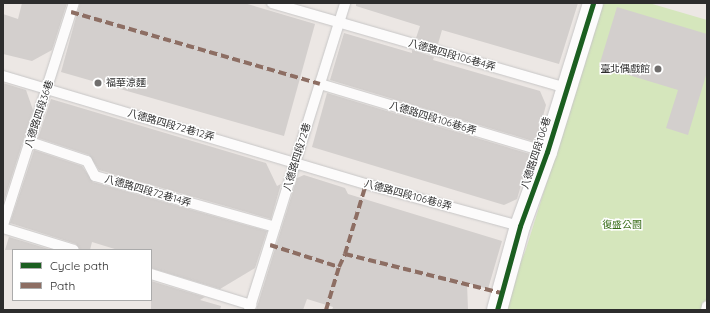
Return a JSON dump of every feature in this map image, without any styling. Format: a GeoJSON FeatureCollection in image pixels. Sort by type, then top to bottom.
{"type":"FeatureCollection","features":[{"type":"Feature","properties":{"kind":"street","name":"八德路四段106巷"},"geometry":{"type":"LineString","coordinates":[[497,310],[520,226],[547,152],[593,3]]}},
{"type":"Feature","properties":{"kind":"lane","name":"八德路四段36巷"},"geometry":{"type":"LineString","coordinates":[[3,224],[74,3]]}},
{"type":"Feature","properties":{"kind":"lane","name":"八德路四段106巷4弄"},"geometry":{"type":"LineString","coordinates":[[272,3],[566,88]]}},
{"type":"Feature","properties":{"kind":"lane","name":"八德路四段72巷"},"geometry":{"type":"LineString","coordinates":[[250,308],[345,3]]}},
{"type":"Feature","properties":{"kind":"lane","name":"八德路四段72巷12弄"},"geometry":{"type":"LineString","coordinates":[[3,76],[295,162]]}},
{"type":"Feature","properties":{"kind":"lane","name":"八德路四段106巷6弄"},"geometry":{"type":"LineString","coordinates":[[320,84],[547,152]]}},
{"type":"Feature","properties":{"kind":"lane","name":"八德路四段72巷14弄"},"geometry":{"type":"LineString","coordinates":[[30,142],[87,161],[95,176],[275,227]]}},
{"type":"Feature","properties":{"kind":"lane","name":"八德路四段106巷8弄"},"geometry":{"type":"LineString","coordinates":[[295,162],[520,226]]}},
{"type":"Feature","properties":{"kind":"lane"},"geometry":{"type":"LineString","coordinates":[[3,228],[71,249]]}},
{"type":"Feature","properties":{"kind":"lane"},"geometry":{"type":"LineString","coordinates":[[152,274],[250,308]]}},
{"type":"Feature","properties":{"kind":"lane"},"geometry":{"type":"LineString","coordinates":[[706,310],[707,306]]}},
{"type":"Feature","properties":{"kind":"green space","name":"復盛公園"},"geometry":{"type":"Polygon","coordinates":[[[603,3],[649,3],[707,20],[707,310],[508,310],[506,297],[525,252],[603,3]]]}},
{"type":"Feature","properties":{"kind":"building"},"geometry":{"type":"Polygon","coordinates":[[[22,3],[67,3],[52,50],[32,61],[3,54],[3,14],[18,19],[22,3]]]}},
{"type":"Feature","properties":{"kind":"building"},"geometry":{"type":"Polygon","coordinates":[[[80,3],[244,3],[315,24],[284,136],[61,72],[80,3]]]}},
{"type":"Feature","properties":{"kind":"building"},"geometry":{"type":"Polygon","coordinates":[[[356,3],[578,3],[559,64],[442,30],[438,44],[416,38],[420,26],[356,6],[356,3]]]}},
{"type":"Feature","properties":{"kind":"building","name":"臺北偶戲館"},"geometry":{"type":"Polygon","coordinates":[[[617,7],[707,34],[707,72],[688,135],[666,128],[678,90],[599,66],[617,7]]]}},
{"type":"Feature","properties":{"kind":"building"},"geometry":{"type":"Polygon","coordinates":[[[344,33],[412,53],[412,50],[434,57],[433,60],[540,91],[546,105],[536,142],[330,80],[344,33]]]}},
{"type":"Feature","properties":{"kind":"building"},"geometry":{"type":"Polygon","coordinates":[[[3,83],[26,90],[33,110],[3,204],[3,83]]]}},
{"type":"Feature","properties":{"kind":"building"},"geometry":{"type":"Polygon","coordinates":[[[327,93],[530,154],[517,199],[504,205],[312,147],[327,93]]]}},
{"type":"Feature","properties":{"kind":"building"},"geometry":{"type":"Polygon","coordinates":[[[51,99],[266,163],[277,186],[281,184],[271,219],[99,170],[89,155],[38,138],[51,99]]]}},
{"type":"Feature","properties":{"kind":"building"},"geometry":{"type":"Polygon","coordinates":[[[34,150],[82,166],[93,182],[267,231],[255,268],[220,289],[152,268],[152,249],[115,249],[92,242],[90,249],[79,249],[76,244],[10,223],[34,150]]]}},
{"type":"Feature","properties":{"kind":"building"},"geometry":{"type":"Polygon","coordinates":[[[304,175],[345,188],[348,194],[502,241],[488,289],[467,283],[468,310],[332,310],[333,307],[307,299],[303,310],[256,310],[297,178],[304,175]]]}},
{"type":"Feature","properties":{"kind":"building"},"geometry":{"type":"Polygon","coordinates":[[[9,237],[49,249],[12,249],[5,250],[9,237]]]}},
{"type":"Feature","properties":{"kind":"building"},"geometry":{"type":"Polygon","coordinates":[[[152,281],[205,297],[200,300],[221,306],[220,310],[151,310],[152,281]]]}},
{"type":"Feature","properties":{"kind":"marked path"},"geometry":{"type":"LineString","coordinates":[[71,12],[320,84]]}},
{"type":"Feature","properties":{"kind":"marked path"},"geometry":{"type":"LineString","coordinates":[[345,254],[366,184]]}},
{"type":"Feature","properties":{"kind":"marked path"},"geometry":{"type":"LineString","coordinates":[[270,245],[339,267],[345,254],[501,293]]}},
{"type":"Feature","properties":{"kind":"marked path"},"geometry":{"type":"LineString","coordinates":[[326,310],[339,267]]}},
{"type":"Feature","properties":{"kind":"cycle path"},"geometry":{"type":"LineString","coordinates":[[497,310],[520,226],[547,152],[593,3]]}},
{"type":"Feature","properties":{"kind":"place","name":"臺北偶戲館"},"geometry":{"type":"Point","coordinates":[658,69]}},
{"type":"Feature","properties":{"kind":"place","name":"福華涼麵"},"geometry":{"type":"Point","coordinates":[98,83]}}]}
